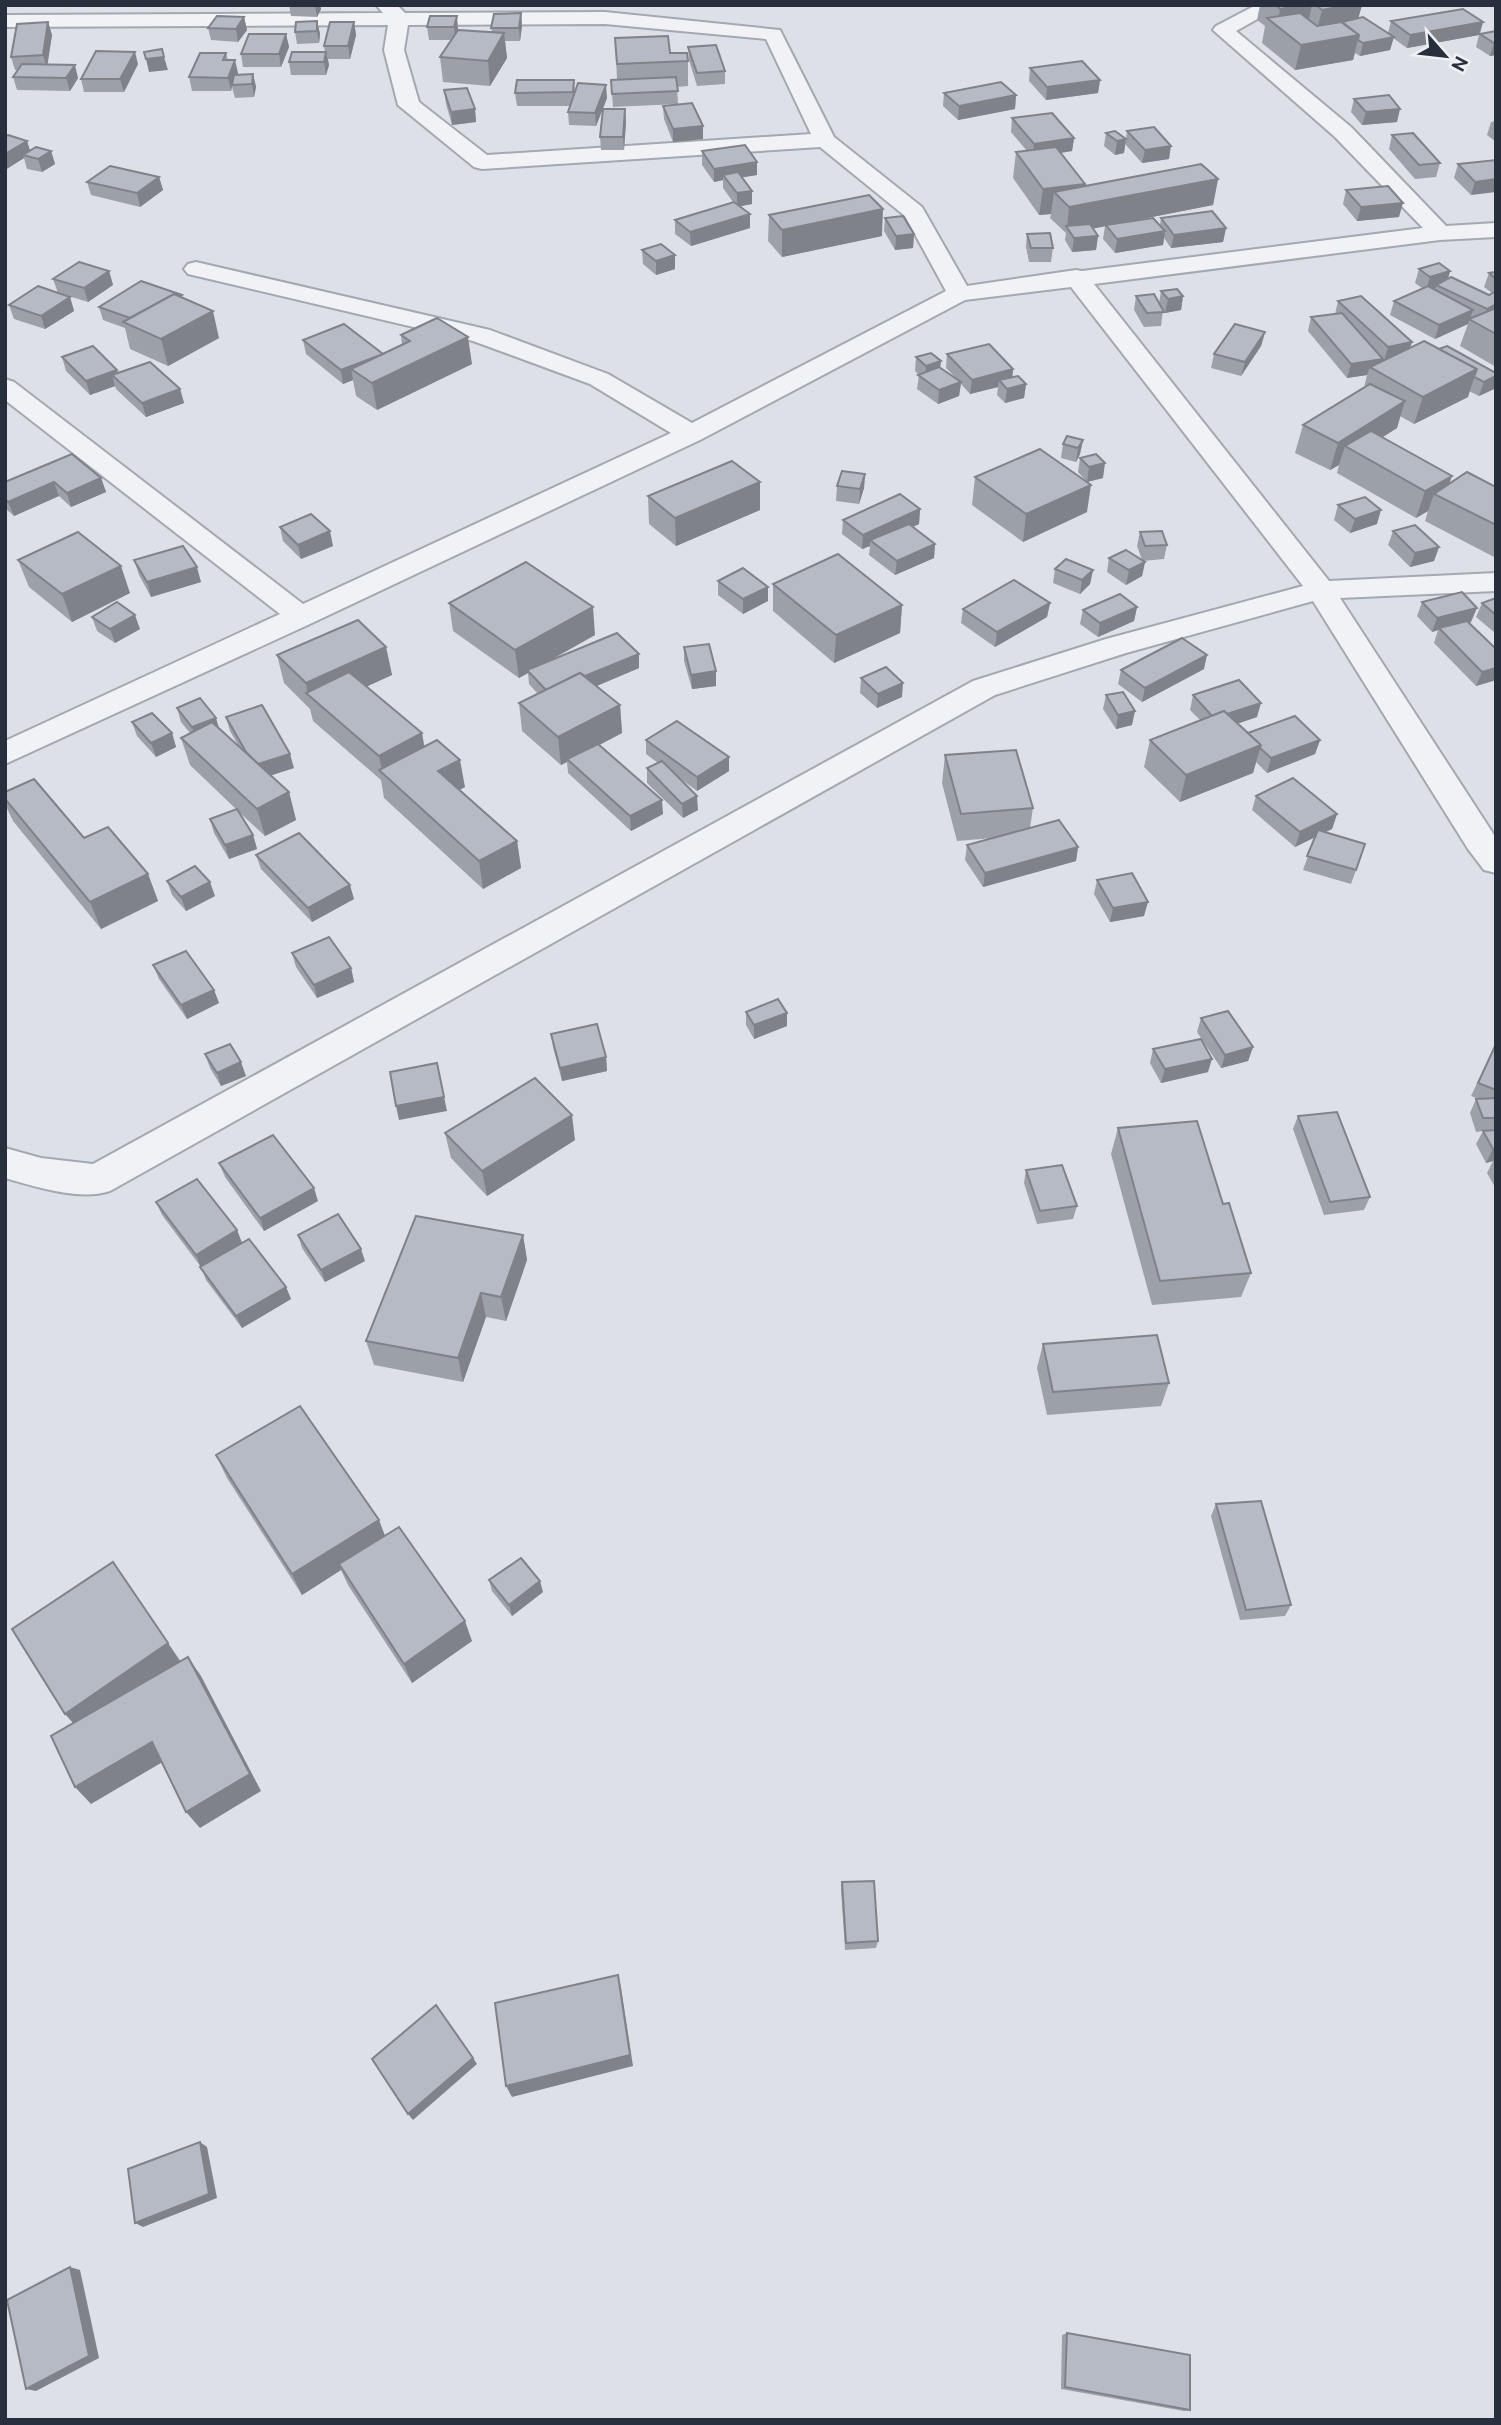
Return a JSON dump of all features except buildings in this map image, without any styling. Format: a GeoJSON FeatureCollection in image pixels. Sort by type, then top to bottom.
{"type":"FeatureCollection","features":[{"type":"Feature","properties":{"kind":"street"},"geometry":{"type":"LineString","coordinates":[[1272,5],[1223,30],[1343,132],[1440,233]]}},
{"type":"Feature","properties":{"kind":"street"},"geometry":{"type":"LineString","coordinates":[[393,12],[394,50],[409,105],[482,162],[825,140]]}},
{"type":"Feature","properties":{"kind":"street"},"geometry":{"type":"LineString","coordinates":[[5,21],[393,12],[605,18],[773,34],[825,140],[914,212],[959,294]]}},
{"type":"Feature","properties":{"kind":"street"},"geometry":{"type":"LineString","coordinates":[[5,754],[691,434],[959,294],[1076,277],[1440,233],[1496,230]]}},
{"type":"Feature","properties":{"kind":"street"},"geometry":{"type":"LineString","coordinates":[[195,269],[481,335],[598,379],[691,434]]}},
{"type":"Feature","properties":{"kind":"street"},"geometry":{"type":"LineString","coordinates":[[1076,277],[1321,590],[1496,862]]}},
{"type":"Feature","properties":{"kind":"street"},"geometry":{"type":"LineString","coordinates":[[5,387],[302,617]]}},
{"type":"Feature","properties":{"kind":"street"},"geometry":{"type":"LineString","coordinates":[[5,1163],[41,1173],[97,1180],[984,688],[1115,646],[1321,590],[1496,582]]}}]}
